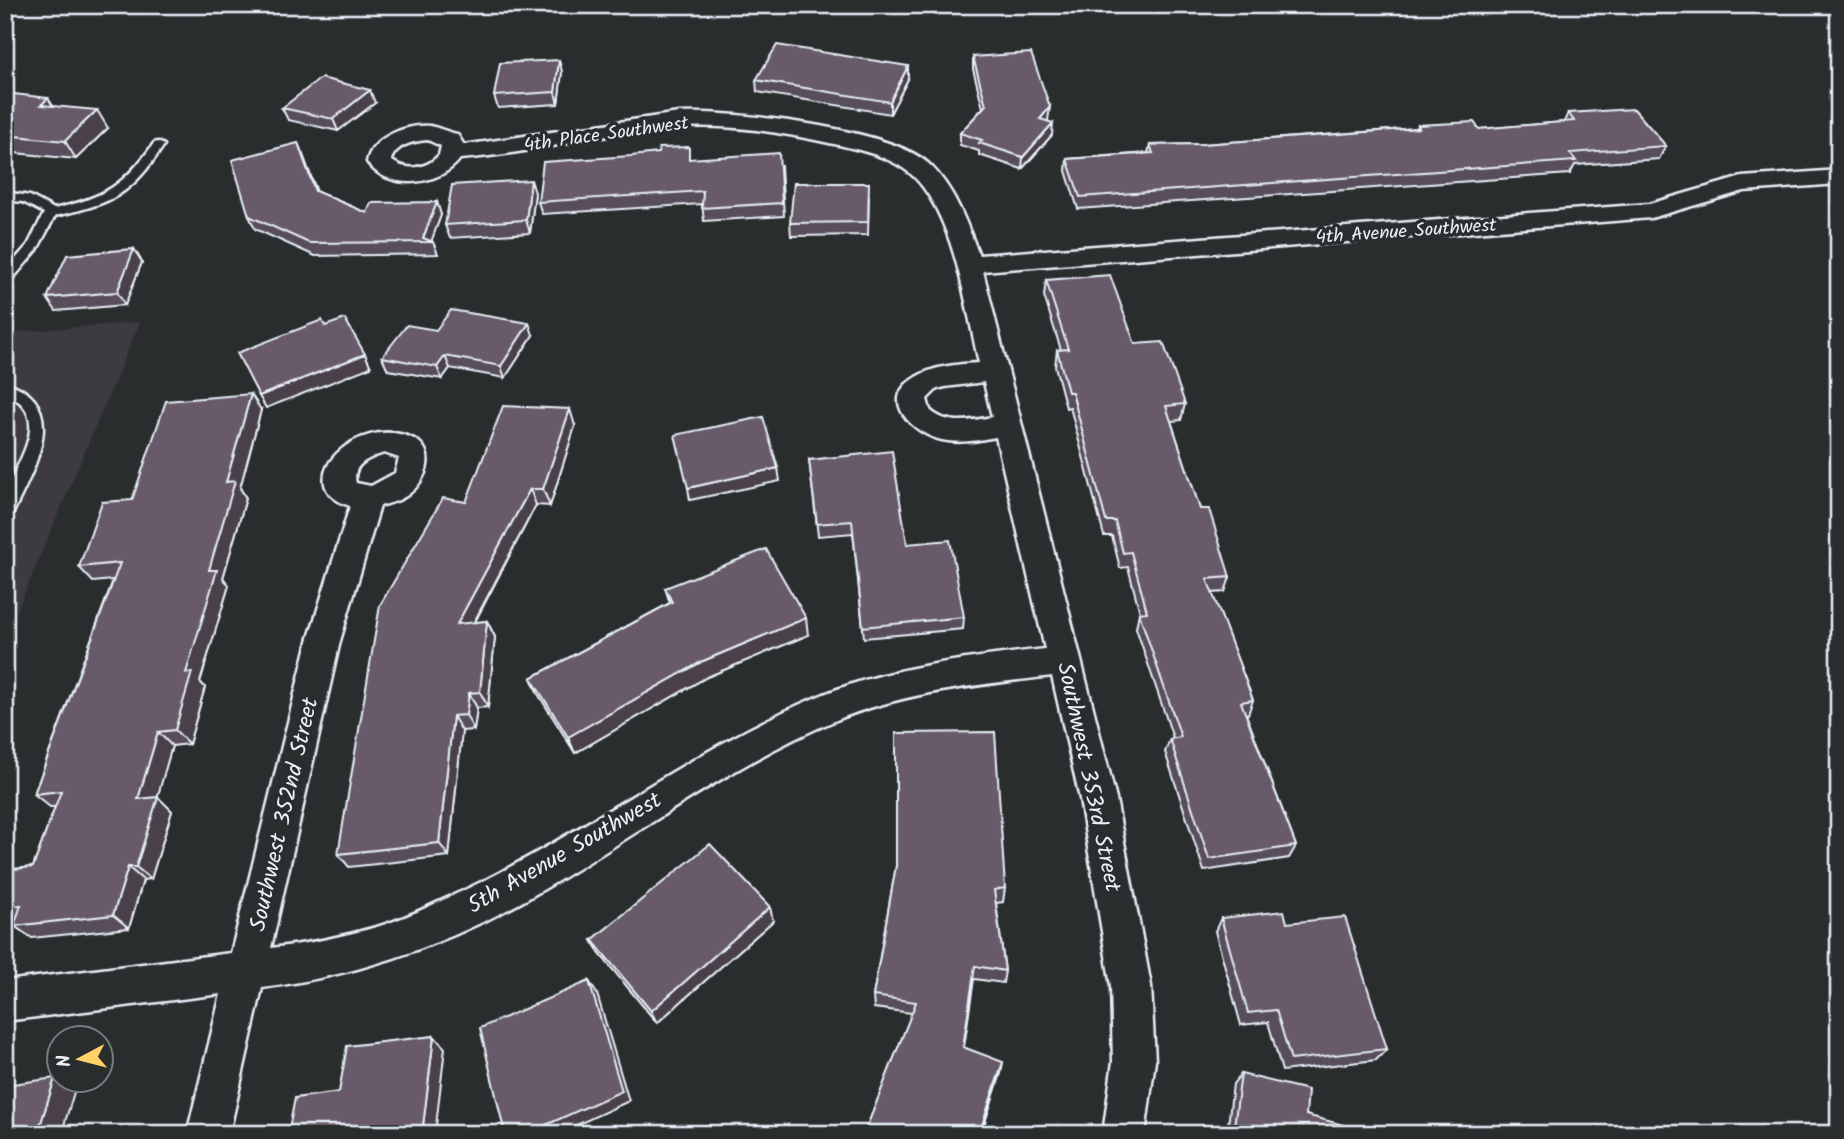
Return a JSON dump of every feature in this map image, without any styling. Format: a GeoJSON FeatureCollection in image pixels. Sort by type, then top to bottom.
{"type":"FeatureCollection","features":[{"type":"Feature","properties":{"kind":"street","name":"4th Place Southwest"},"geometry":{"type":"LineString","coordinates":[[453,153],[490,151],[642,124],[723,120],[849,140],[920,167]]}},
{"type":"Feature","properties":{"kind":"street","name":"Southwest 353rd Street"},"geometry":{"type":"LineString","coordinates":[[920,167],[950,210],[969,264],[1098,799],[1131,986],[1134,1061],[1124,1134]]}},
{"type":"Feature","properties":{"kind":"street","name":"4th Avenue Southwest"},"geometry":{"type":"LineString","coordinates":[[969,264],[1651,211],[1742,184],[1839,177]]}},
{"type":"Feature","properties":{"kind":"street"},"geometry":{"type":"LineString","coordinates":[[995,372],[935,379],[917,392],[915,411],[932,427],[945,431],[1008,425]]}},
{"type":"Feature","properties":{"kind":"street","name":"Southwest 352nd Street"},"geometry":{"type":"LineString","coordinates":[[208,1134],[324,641],[368,497]]}},
{"type":"Feature","properties":{"kind":"street","name":"5th Avenue Southwest"},"geometry":{"type":"LineString","coordinates":[[5,1001],[326,960],[408,935],[512,887],[731,756],[825,709],[914,681],[964,672],[1066,661]]}},
{"type":"Feature","properties":{"kind":"lane"},"geometry":{"type":"LineString","coordinates":[[5,196],[26,200],[51,214],[97,202],[123,190],[139,174],[158,145]]}},
{"type":"Feature","properties":{"kind":"lane"},"geometry":{"type":"LineString","coordinates":[[5,279],[33,247],[51,214]]}},
{"type":"Feature","properties":{"kind":"lane"},"geometry":{"type":"LineString","coordinates":[[5,387],[32,400],[37,412],[37,427],[29,459],[5,513]]}},
{"type":"Feature","properties":{"kind":"shaded area"},"geometry":{"type":"Polygon","coordinates":[[[140,322],[5,639],[5,333],[140,322]]]}},
{"type":"Feature","properties":{"kind":"building"},"geometry":{"type":"Polygon","coordinates":[[[777,45],[908,66],[890,102],[756,80],[777,45]]]}},
{"type":"Feature","properties":{"kind":"building"},"geometry":{"type":"Polygon","coordinates":[[[1031,53],[1050,107],[1040,119],[1053,123],[1023,157],[979,143],[982,140],[960,133],[986,105],[973,57],[1031,53]]]}},
{"type":"Feature","properties":{"kind":"building"},"geometry":{"type":"Polygon","coordinates":[[[559,60],[555,92],[494,96],[500,63],[559,60]]]}},
{"type":"Feature","properties":{"kind":"building"},"geometry":{"type":"Polygon","coordinates":[[[321,78],[370,90],[333,119],[282,108],[321,78]]]}},
{"type":"Feature","properties":{"kind":"building"},"geometry":{"type":"Polygon","coordinates":[[[5,93],[48,98],[41,105],[97,110],[65,141],[5,135],[5,93]]]}},
{"type":"Feature","properties":{"kind":"building"},"geometry":{"type":"Polygon","coordinates":[[[1634,109],[1666,146],[1570,153],[1576,161],[1080,197],[1067,159],[1153,153],[1150,145],[1203,144],[1419,128],[1418,125],[1474,122],[1479,129],[1574,121],[1568,113],[1634,109]]]}},
{"type":"Feature","properties":{"kind":"building"},"geometry":{"type":"Polygon","coordinates":[[[298,143],[315,191],[367,213],[371,203],[437,202],[423,238],[433,242],[309,243],[249,216],[232,160],[298,143]]]}},
{"type":"Feature","properties":{"kind":"building"},"geometry":{"type":"Polygon","coordinates":[[[689,147],[689,159],[779,153],[782,203],[702,208],[703,191],[538,202],[543,162],[631,156],[658,153],[659,148],[689,147]]]}},
{"type":"Feature","properties":{"kind":"building"},"geometry":{"type":"Polygon","coordinates":[[[531,180],[526,220],[445,225],[452,185],[531,180]]]}},
{"type":"Feature","properties":{"kind":"building"},"geometry":{"type":"Polygon","coordinates":[[[794,183],[869,183],[868,222],[790,223],[794,183]]]}},
{"type":"Feature","properties":{"kind":"building"},"geometry":{"type":"Polygon","coordinates":[[[134,249],[117,292],[47,298],[67,255],[134,249]]]}},
{"type":"Feature","properties":{"kind":"building"},"geometry":{"type":"Polygon","coordinates":[[[1110,275],[1135,344],[1163,342],[1185,404],[1166,406],[1200,509],[1209,509],[1230,577],[1207,579],[1253,700],[1241,702],[1296,846],[1209,859],[1170,739],[1181,737],[1139,613],[1147,612],[1131,552],[1123,553],[1115,521],[1106,521],[1072,392],[1068,392],[1057,350],[1068,349],[1046,280],[1110,275]]]}},
{"type":"Feature","properties":{"kind":"building"},"geometry":{"type":"Polygon","coordinates":[[[451,310],[529,323],[501,366],[445,356],[437,367],[382,357],[407,325],[436,330],[451,310]]]}},
{"type":"Feature","properties":{"kind":"building"},"geometry":{"type":"Polygon","coordinates":[[[345,319],[365,354],[259,396],[237,353],[322,320],[325,326],[345,319]]]}},
{"type":"Feature","properties":{"kind":"building"},"geometry":{"type":"Polygon","coordinates":[[[251,394],[226,482],[235,481],[209,570],[217,570],[186,673],[192,672],[175,730],[158,732],[138,799],[158,797],[136,867],[128,867],[113,915],[14,926],[21,905],[5,907],[5,870],[33,867],[61,791],[34,794],[120,563],[79,567],[102,502],[132,500],[166,401],[251,394]]]}},
{"type":"Feature","properties":{"kind":"building"},"geometry":{"type":"Polygon","coordinates":[[[503,406],[570,409],[543,489],[530,489],[457,624],[487,621],[480,692],[469,693],[466,715],[453,716],[439,843],[338,854],[380,605],[443,498],[466,502],[503,406]]]}},
{"type":"Feature","properties":{"kind":"building"},"geometry":{"type":"Polygon","coordinates":[[[763,417],[778,468],[688,488],[675,435],[763,417]]]}},
{"type":"Feature","properties":{"kind":"building"},"geometry":{"type":"Polygon","coordinates":[[[892,451],[907,544],[950,540],[964,617],[863,627],[852,521],[817,524],[809,460],[892,451]]]}},
{"type":"Feature","properties":{"kind":"building"},"geometry":{"type":"Polygon","coordinates":[[[766,549],[806,618],[703,661],[568,737],[531,678],[672,602],[665,588],[766,549]]]}},
{"type":"Feature","properties":{"kind":"building"},"geometry":{"type":"Polygon","coordinates":[[[995,732],[1005,888],[994,890],[1005,971],[975,966],[963,1047],[1003,1062],[979,1134],[864,1134],[916,1002],[873,996],[896,866],[896,733],[995,732]]]}},
{"type":"Feature","properties":{"kind":"building"},"geometry":{"type":"Polygon","coordinates":[[[710,844],[770,907],[651,1011],[592,940],[710,844]]]}},
{"type":"Feature","properties":{"kind":"building"},"geometry":{"type":"Polygon","coordinates":[[[1284,911],[1287,923],[1345,917],[1387,1049],[1291,1060],[1276,1010],[1248,1013],[1221,918],[1284,911]]]}},
{"type":"Feature","properties":{"kind":"building"},"geometry":{"type":"Polygon","coordinates":[[[589,981],[622,1091],[526,1134],[505,1134],[480,1028],[589,981]]]}},
{"type":"Feature","properties":{"kind":"building"},"geometry":{"type":"Polygon","coordinates":[[[434,1036],[422,1134],[288,1134],[295,1098],[339,1092],[347,1046],[434,1036]]]}},
{"type":"Feature","properties":{"kind":"building"},"geometry":{"type":"Polygon","coordinates":[[[1241,1074],[1308,1090],[1306,1115],[1347,1126],[1347,1134],[1233,1134],[1241,1074]]]}},
{"type":"Feature","properties":{"kind":"building"},"geometry":{"type":"Polygon","coordinates":[[[46,1079],[46,1094],[50,1094],[39,1129],[53,1128],[51,1134],[5,1134],[5,1085],[46,1079]]]}}]}
